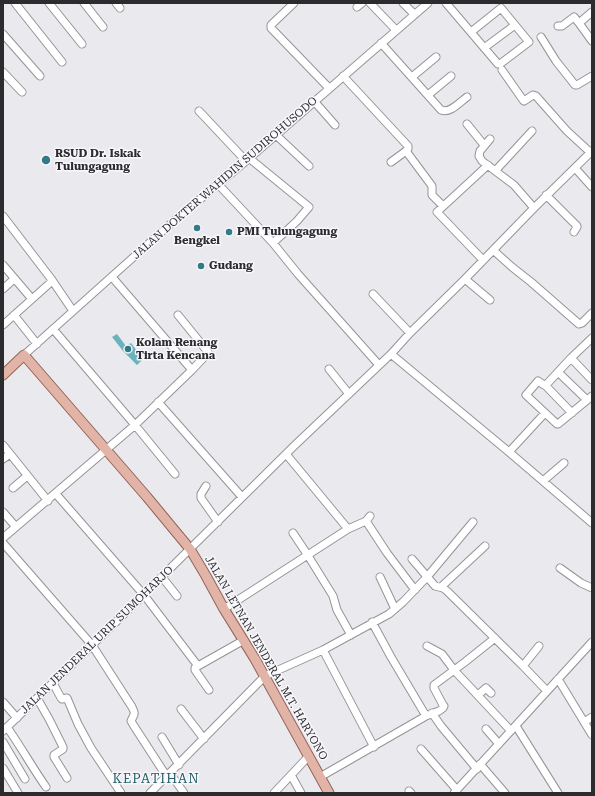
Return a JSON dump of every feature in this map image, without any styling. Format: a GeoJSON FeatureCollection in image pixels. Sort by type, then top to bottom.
{"type":"FeatureCollection","features":[{"type":"Feature","properties":{"kind":"main road"},"geometry":{"type":"LineString","coordinates":[[3,374],[24,355]]}},
{"type":"Feature","properties":{"kind":"main road","name":"JALAN LETNAN JENDERAL M.T. HARYONO"},"geometry":{"type":"LineString","coordinates":[[24,355],[190,549],[224,609],[265,676],[329,793]]}},
{"type":"Feature","properties":{"kind":"street"},"geometry":{"type":"LineString","coordinates":[[15,3],[62,62]]}},
{"type":"Feature","properties":{"kind":"street"},"geometry":{"type":"LineString","coordinates":[[49,3],[82,44]]}},
{"type":"Feature","properties":{"kind":"street"},"geometry":{"type":"LineString","coordinates":[[84,3],[103,27]]}},
{"type":"Feature","properties":{"kind":"street"},"geometry":{"type":"LineString","coordinates":[[294,3],[271,25],[271,28],[329,88]]}},
{"type":"Feature","properties":{"kind":"street"},"geometry":{"type":"LineString","coordinates":[[370,3],[396,30]]}},
{"type":"Feature","properties":{"kind":"street"},"geometry":{"type":"LineString","coordinates":[[403,3],[414,14]]}},
{"type":"Feature","properties":{"kind":"street","name":"JALAN DOKTER WAHIDIN SUDIROHUSODO"},"geometry":{"type":"LineString","coordinates":[[24,355],[175,220],[276,135],[428,3]]}},
{"type":"Feature","properties":{"kind":"street"},"geometry":{"type":"LineString","coordinates":[[446,3],[498,64],[529,42],[501,8],[471,32]]}},
{"type":"Feature","properties":{"kind":"street"},"geometry":{"type":"LineString","coordinates":[[579,23],[592,12]]}},
{"type":"Feature","properties":{"kind":"street"},"geometry":{"type":"LineString","coordinates":[[558,26],[562,26],[574,17],[592,41]]}},
{"type":"Feature","properties":{"kind":"street"},"geometry":{"type":"LineString","coordinates":[[484,48],[515,24]]}},
{"type":"Feature","properties":{"kind":"street"},"geometry":{"type":"LineString","coordinates":[[3,34],[40,76]]}},
{"type":"Feature","properties":{"kind":"street"},"geometry":{"type":"LineString","coordinates":[[541,37],[556,61],[575,85],[578,85],[592,76]]}},
{"type":"Feature","properties":{"kind":"street"},"geometry":{"type":"LineString","coordinates":[[381,43],[441,110],[450,110],[467,96]]}},
{"type":"Feature","properties":{"kind":"street"},"geometry":{"type":"LineString","coordinates":[[412,76],[436,57]]}},
{"type":"Feature","properties":{"kind":"street"},"geometry":{"type":"LineString","coordinates":[[502,70],[524,101],[533,95],[536,96],[567,131],[592,152]]}},
{"type":"Feature","properties":{"kind":"street"},"geometry":{"type":"LineString","coordinates":[[3,72],[22,92]]}},
{"type":"Feature","properties":{"kind":"street"},"geometry":{"type":"LineString","coordinates":[[343,76],[408,146],[406,151],[391,162]]}},
{"type":"Feature","properties":{"kind":"street"},"geometry":{"type":"LineString","coordinates":[[428,95],[451,76]]}},
{"type":"Feature","properties":{"kind":"street"},"geometry":{"type":"LineString","coordinates":[[314,101],[335,125]]}},
{"type":"Feature","properties":{"kind":"street"},"geometry":{"type":"LineString","coordinates":[[199,111],[248,159],[309,207],[297,221],[273,243]]}},
{"type":"Feature","properties":{"kind":"street"},"geometry":{"type":"LineString","coordinates":[[467,124],[484,145]]}},
{"type":"Feature","properties":{"kind":"street"},"geometry":{"type":"LineString","coordinates":[[496,170],[532,131]]}},
{"type":"Feature","properties":{"kind":"street"},"geometry":{"type":"LineString","coordinates":[[276,135],[309,166]]}},
{"type":"Feature","properties":{"kind":"street"},"geometry":{"type":"LineString","coordinates":[[490,139],[480,151],[479,156],[482,161],[514,185],[534,208]]}},
{"type":"Feature","properties":{"kind":"street"},"geometry":{"type":"LineString","coordinates":[[406,151],[432,186],[432,195],[443,206]]}},
{"type":"Feature","properties":{"kind":"street","name":"JALAN JENDERAL URIP SUMOHARJO"},"geometry":{"type":"LineString","coordinates":[[5,729],[144,595],[286,454],[391,354],[534,208],[592,152]]}},
{"type":"Feature","properties":{"kind":"street"},"geometry":{"type":"LineString","coordinates":[[483,260],[437,211],[488,165]]}},
{"type":"Feature","properties":{"kind":"street"},"geometry":{"type":"LineString","coordinates":[[575,168],[592,187]]}},
{"type":"Feature","properties":{"kind":"street"},"geometry":{"type":"LineString","coordinates":[[218,184],[273,243],[298,274],[379,365]]}},
{"type":"Feature","properties":{"kind":"street"},"geometry":{"type":"LineString","coordinates":[[546,196],[577,226],[574,232]]}},
{"type":"Feature","properties":{"kind":"street"},"geometry":{"type":"LineString","coordinates":[[3,217],[52,280],[73,311]]}},
{"type":"Feature","properties":{"kind":"street"},"geometry":{"type":"LineString","coordinates":[[493,250],[579,324],[592,313]]}},
{"type":"Feature","properties":{"kind":"street"},"geometry":{"type":"LineString","coordinates":[[3,265],[32,299]]}},
{"type":"Feature","properties":{"kind":"street"},"geometry":{"type":"LineString","coordinates":[[112,277],[192,370]]}},
{"type":"Feature","properties":{"kind":"street"},"geometry":{"type":"LineString","coordinates":[[3,289],[14,279]]}},
{"type":"Feature","properties":{"kind":"street"},"geometry":{"type":"LineString","coordinates":[[465,279],[490,300]]}},
{"type":"Feature","properties":{"kind":"street"},"geometry":{"type":"LineString","coordinates":[[3,325],[50,283]]}},
{"type":"Feature","properties":{"kind":"street"},"geometry":{"type":"LineString","coordinates":[[373,294],[410,333]]}},
{"type":"Feature","properties":{"kind":"street"},"geometry":{"type":"LineString","coordinates":[[3,538],[135,425],[208,354],[178,314]]}},
{"type":"Feature","properties":{"kind":"street"},"geometry":{"type":"LineString","coordinates":[[14,315],[37,344]]}},
{"type":"Feature","properties":{"kind":"street"},"geometry":{"type":"LineString","coordinates":[[53,329],[175,474]]}},
{"type":"Feature","properties":{"kind":"street"},"geometry":{"type":"LineString","coordinates":[[545,385],[570,358],[592,338]]}},
{"type":"Feature","properties":{"kind":"street"},"geometry":{"type":"LineString","coordinates":[[391,354],[592,523]]}},
{"type":"Feature","properties":{"kind":"street"},"geometry":{"type":"LineString","coordinates":[[570,358],[592,380]]}},
{"type":"Feature","properties":{"kind":"street"},"geometry":{"type":"LineString","coordinates":[[329,369],[349,394]]}},
{"type":"Feature","properties":{"kind":"street"},"geometry":{"type":"LineString","coordinates":[[558,372],[589,398],[572,413],[558,424],[526,395],[538,381],[545,385],[572,413]]}},
{"type":"Feature","properties":{"kind":"street"},"geometry":{"type":"LineString","coordinates":[[158,402],[242,497]]}},
{"type":"Feature","properties":{"kind":"street"},"geometry":{"type":"LineString","coordinates":[[509,452],[545,413]]}},
{"type":"Feature","properties":{"kind":"street"},"geometry":{"type":"LineString","coordinates":[[3,445],[48,501]]}},
{"type":"Feature","properties":{"kind":"street"},"geometry":{"type":"LineString","coordinates":[[3,459],[10,454]]}},
{"type":"Feature","properties":{"kind":"street"},"geometry":{"type":"LineString","coordinates":[[286,454],[348,529]]}},
{"type":"Feature","properties":{"kind":"street"},"geometry":{"type":"LineString","coordinates":[[543,481],[564,463]]}},
{"type":"Feature","properties":{"kind":"street"},"geometry":{"type":"LineString","coordinates":[[13,488],[27,476]]}},
{"type":"Feature","properties":{"kind":"street"},"geometry":{"type":"LineString","coordinates":[[206,486],[201,494],[201,498],[218,522]]}},
{"type":"Feature","properties":{"kind":"street"},"geometry":{"type":"LineString","coordinates":[[56,494],[144,595],[198,666]]}},
{"type":"Feature","properties":{"kind":"street"},"geometry":{"type":"LineString","coordinates":[[3,512],[16,528]]}},
{"type":"Feature","properties":{"kind":"street"},"geometry":{"type":"LineString","coordinates":[[224,609],[307,554],[348,529],[368,519],[387,553],[415,590]]}},
{"type":"Feature","properties":{"kind":"street"},"geometry":{"type":"LineString","coordinates":[[150,793],[265,676],[323,650],[395,609],[427,577],[473,522]]}},
{"type":"Feature","properties":{"kind":"street"},"geometry":{"type":"LineString","coordinates":[[293,533],[332,596],[337,610],[351,635]]}},
{"type":"Feature","properties":{"kind":"street"},"geometry":{"type":"LineString","coordinates":[[3,543],[92,645],[135,712],[131,721],[134,726],[168,775],[184,793]]}},
{"type":"Feature","properties":{"kind":"street"},"geometry":{"type":"LineString","coordinates":[[441,587],[485,546]]}},
{"type":"Feature","properties":{"kind":"street"},"geometry":{"type":"LineString","coordinates":[[412,559],[435,586],[438,588],[441,587],[447,591],[547,691]]}},
{"type":"Feature","properties":{"kind":"street"},"geometry":{"type":"LineString","coordinates":[[560,568],[580,583],[592,588]]}},
{"type":"Feature","properties":{"kind":"street"},"geometry":{"type":"LineString","coordinates":[[162,576],[177,596]]}},
{"type":"Feature","properties":{"kind":"street"},"geometry":{"type":"LineString","coordinates":[[380,577],[395,609]]}},
{"type":"Feature","properties":{"kind":"street"},"geometry":{"type":"LineString","coordinates":[[372,622],[391,657],[429,714],[505,793]]}},
{"type":"Feature","properties":{"kind":"street"},"geometry":{"type":"LineString","coordinates":[[320,777],[429,714],[443,708],[444,706],[434,688],[434,685],[494,638]]}},
{"type":"Feature","properties":{"kind":"street"},"geometry":{"type":"LineString","coordinates":[[209,690],[196,668],[244,640]]}},
{"type":"Feature","properties":{"kind":"street"},"geometry":{"type":"LineString","coordinates":[[421,750],[455,791],[592,642]]}},
{"type":"Feature","properties":{"kind":"street"},"geometry":{"type":"LineString","coordinates":[[426,646],[442,654],[454,670],[513,728],[558,793]]}},
{"type":"Feature","properties":{"kind":"street"},"geometry":{"type":"LineString","coordinates":[[523,666],[539,646]]}},
{"type":"Feature","properties":{"kind":"street"},"geometry":{"type":"LineString","coordinates":[[323,650],[374,747]]}},
{"type":"Feature","properties":{"kind":"street"},"geometry":{"type":"LineString","coordinates":[[558,679],[592,735]]}},
{"type":"Feature","properties":{"kind":"street"},"geometry":{"type":"LineString","coordinates":[[53,682],[61,698],[67,698],[78,724],[91,748],[121,793]]}},
{"type":"Feature","properties":{"kind":"street"},"geometry":{"type":"LineString","coordinates":[[478,695],[486,688],[491,693]]}},
{"type":"Feature","properties":{"kind":"street"},"geometry":{"type":"LineString","coordinates":[[37,698],[63,747],[63,749],[54,754],[54,757],[67,778]]}},
{"type":"Feature","properties":{"kind":"street"},"geometry":{"type":"LineString","coordinates":[[3,702],[17,718]]}},
{"type":"Feature","properties":{"kind":"street"},"geometry":{"type":"LineString","coordinates":[[181,709],[204,739]]}},
{"type":"Feature","properties":{"kind":"street"},"geometry":{"type":"LineString","coordinates":[[584,722],[592,716]]}},
{"type":"Feature","properties":{"kind":"street"},"geometry":{"type":"LineString","coordinates":[[5,729],[46,787]]}},
{"type":"Feature","properties":{"kind":"street"},"geometry":{"type":"LineString","coordinates":[[486,729],[499,744]]}},
{"type":"Feature","properties":{"kind":"street"},"geometry":{"type":"LineString","coordinates":[[162,737],[179,765]]}},
{"type":"Feature","properties":{"kind":"street"},"geometry":{"type":"LineString","coordinates":[[3,742],[25,779]]}},
{"type":"Feature","properties":{"kind":"street"},"geometry":{"type":"LineString","coordinates":[[274,793],[308,757]]}},
{"type":"Feature","properties":{"kind":"street"},"geometry":{"type":"LineString","coordinates":[[3,768],[18,793]]}},
{"type":"Feature","properties":{"kind":"street"},"geometry":{"type":"LineString","coordinates":[[291,775],[301,793]]}},
{"type":"Feature","properties":{"kind":"water","name":"Kolam Renang Tirta Kencana"},"geometry":{"type":"Polygon","coordinates":[[[117,334],[126,346],[131,343],[143,359],[137,365],[112,337],[117,334]]]}},
{"type":"Feature","properties":{"kind":"place","name":"RSUD Dr. Iskak Tulungagung"},"geometry":{"type":"Point","coordinates":[46,160]}},
{"type":"Feature","properties":{"kind":"place","name":"Bengkel"},"geometry":{"type":"Point","coordinates":[197,228]}},
{"type":"Feature","properties":{"kind":"place","name":"PMI Tulungagung"},"geometry":{"type":"Point","coordinates":[229,232]}},
{"type":"Feature","properties":{"kind":"place","name":"Gudang"},"geometry":{"type":"Point","coordinates":[201,266]}},
{"type":"Feature","properties":{"kind":"place","name":"Kolam Renang Tirta Kencana"},"geometry":{"type":"Point","coordinates":[128,349]}},
{"type":"Feature","properties":{"kind":"district","name":"KEPATIHAN"},"geometry":{"type":"Point","coordinates":[156,779]}}]}
